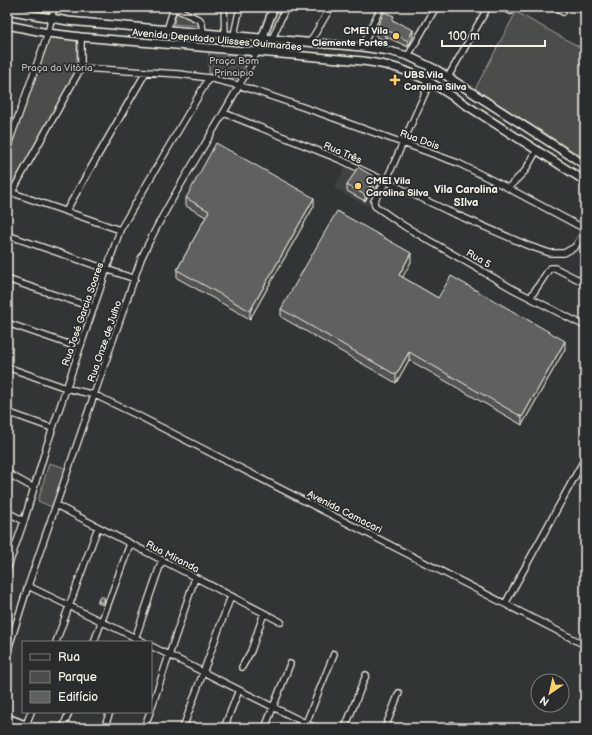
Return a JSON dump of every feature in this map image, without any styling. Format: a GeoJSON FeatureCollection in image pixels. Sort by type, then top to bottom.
{"type":"FeatureCollection","features":[{"type":"Feature","properties":{"kind":"street"},"geometry":{"type":"LineString","coordinates":[[7,148],[48,33],[54,7]]}},
{"type":"Feature","properties":{"kind":"street"},"geometry":{"type":"LineString","coordinates":[[167,30],[173,7],[200,20],[203,33]]}},
{"type":"Feature","properties":{"kind":"street"},"geometry":{"type":"LineString","coordinates":[[224,7],[225,34]]}},
{"type":"Feature","properties":{"kind":"street"},"geometry":{"type":"LineString","coordinates":[[234,36],[240,7]]}},
{"type":"Feature","properties":{"kind":"street"},"geometry":{"type":"LineString","coordinates":[[258,52],[274,7]]}},
{"type":"Feature","properties":{"kind":"street"},"geometry":{"type":"LineString","coordinates":[[272,38],[286,7]]}},
{"type":"Feature","properties":{"kind":"street"},"geometry":{"type":"LineString","coordinates":[[310,42],[331,7]]}},
{"type":"Feature","properties":{"kind":"street"},"geometry":{"type":"LineString","coordinates":[[362,47],[381,7]]}},
{"type":"Feature","properties":{"kind":"street"},"geometry":{"type":"LineString","coordinates":[[408,56],[436,7]]}},
{"type":"Feature","properties":{"kind":"street"},"geometry":{"type":"LineString","coordinates":[[448,77],[488,7]]}},
{"type":"Feature","properties":{"kind":"street"},"geometry":{"type":"LineString","coordinates":[[502,7],[511,11]]}},
{"type":"Feature","properties":{"kind":"street"},"geometry":{"type":"LineString","coordinates":[[555,7],[563,12]]}},
{"type":"Feature","properties":{"kind":"street","name":"Avenida Deputado Ulisses Guimarães"},"geometry":{"type":"LineString","coordinates":[[10,9],[52,19],[362,47],[408,56],[437,70],[585,165]]}},
{"type":"Feature","properties":{"kind":"street","name":"Avenida Deputado Ulisses Guimarães"},"geometry":{"type":"LineString","coordinates":[[7,25],[48,33],[81,37],[363,61],[389,65],[405,70],[430,82],[585,181]]}},
{"type":"Feature","properties":{"kind":"street"},"geometry":{"type":"LineString","coordinates":[[81,37],[81,68],[10,191],[120,230]]}},
{"type":"Feature","properties":{"kind":"street","name":"Rua Onze de Julho"},"geometry":{"type":"LineString","coordinates":[[7,653],[28,586],[134,279],[153,233],[241,86],[258,52]]}},
{"type":"Feature","properties":{"kind":"street","name":"Rua Dois"},"geometry":{"type":"LineString","coordinates":[[81,68],[179,74],[209,78],[241,86],[458,163],[508,188],[585,230]]}},
{"type":"Feature","properties":{"kind":"street"},"geometry":{"type":"LineString","coordinates":[[66,211],[146,72]]}},
{"type":"Feature","properties":{"kind":"street","name":"Rua José Garcia Soares"},"geometry":{"type":"LineString","coordinates":[[7,570],[10,553],[24,521],[52,428],[120,230],[209,78]]}},
{"type":"Feature","properties":{"kind":"street"},"geometry":{"type":"LineString","coordinates":[[386,181],[430,82]]}},
{"type":"Feature","properties":{"kind":"street"},"geometry":{"type":"LineString","coordinates":[[459,100],[467,89]]}},
{"type":"Feature","properties":{"kind":"street","name":"Rua Três"},"geometry":{"type":"LineString","coordinates":[[224,113],[341,160],[448,211],[529,246],[550,252],[564,253],[575,247],[585,230]]}},
{"type":"Feature","properties":{"kind":"street"},"geometry":{"type":"LineString","coordinates":[[508,188],[525,171],[537,150]]}},
{"type":"Feature","properties":{"kind":"street","name":"Rua 5"},"geometry":{"type":"LineString","coordinates":[[386,181],[376,197],[374,204],[376,207],[429,240],[530,298],[585,326]]}},
{"type":"Feature","properties":{"kind":"street"},"geometry":{"type":"LineString","coordinates":[[7,235],[106,268],[134,279]]}},
{"type":"Feature","properties":{"kind":"street"},"geometry":{"type":"LineString","coordinates":[[530,298],[550,268],[555,268],[585,283]]}},
{"type":"Feature","properties":{"kind":"street"},"geometry":{"type":"LineString","coordinates":[[7,279],[94,308]]}},
{"type":"Feature","properties":{"kind":"street"},"geometry":{"type":"LineString","coordinates":[[7,323],[80,348]]}},
{"type":"Feature","properties":{"kind":"street","name":"Avenida Camacari"},"geometry":{"type":"LineString","coordinates":[[7,367],[66,388],[95,395],[585,645]]}},
{"type":"Feature","properties":{"kind":"street"},"geometry":{"type":"LineString","coordinates":[[7,412],[52,428]]}},
{"type":"Feature","properties":{"kind":"street"},"geometry":{"type":"LineString","coordinates":[[505,604],[585,458]]}},
{"type":"Feature","properties":{"kind":"street"},"geometry":{"type":"LineString","coordinates":[[7,473],[34,488]]}},
{"type":"Feature","properties":{"kind":"street","name":"Rua Miranda"},"geometry":{"type":"LineString","coordinates":[[56,505],[281,622]]}},
{"type":"Feature","properties":{"kind":"street"},"geometry":{"type":"LineString","coordinates":[[7,512],[24,521]]}},
{"type":"Feature","properties":{"kind":"street"},"geometry":{"type":"LineString","coordinates":[[56,641],[98,527]]}},
{"type":"Feature","properties":{"kind":"street"},"geometry":{"type":"LineString","coordinates":[[94,641],[130,544]]}},
{"type":"Feature","properties":{"kind":"street"},"geometry":{"type":"LineString","coordinates":[[28,586],[102,621],[135,640],[162,560]]}},
{"type":"Feature","properties":{"kind":"street"},"geometry":{"type":"LineString","coordinates":[[152,706],[170,656],[195,578]]}},
{"type":"Feature","properties":{"kind":"street"},"geometry":{"type":"LineString","coordinates":[[183,728],[231,596]]}},
{"type":"Feature","properties":{"kind":"street"},"geometry":{"type":"LineString","coordinates":[[242,667],[251,651],[264,613]]}},
{"type":"Feature","properties":{"kind":"street"},"geometry":{"type":"LineString","coordinates":[[152,647],[273,706],[313,728]]}},
{"type":"Feature","properties":{"kind":"street"},"geometry":{"type":"LineString","coordinates":[[306,723],[334,654]]}},
{"type":"Feature","properties":{"kind":"street"},"geometry":{"type":"LineString","coordinates":[[265,728],[290,664]]}},
{"type":"Feature","properties":{"kind":"street"},"geometry":{"type":"LineString","coordinates":[[345,728],[366,675]]}},
{"type":"Feature","properties":{"kind":"street"},"geometry":{"type":"LineString","coordinates":[[224,728],[239,690]]}},
{"type":"Feature","properties":{"kind":"street"},"geometry":{"type":"LineString","coordinates":[[386,728],[399,693]]}},
{"type":"Feature","properties":{"kind":"street"},"geometry":{"type":"LineString","coordinates":[[7,718],[30,727],[31,713]]}},
{"type":"Feature","properties":{"kind":"street"},"geometry":{"type":"LineString","coordinates":[[63,728],[69,713]]}},
{"type":"Feature","properties":{"kind":"street"},"geometry":{"type":"LineString","coordinates":[[104,728],[110,713]]}},
{"type":"Feature","properties":{"kind":"street"},"geometry":{"type":"LineString","coordinates":[[144,728],[149,713]]}},
{"type":"Feature","properties":{"kind":"shaded area","name":"CMEI Vila Clemente Fortes"},"geometry":{"type":"Polygon","coordinates":[[[384,16],[418,32],[409,48],[396,43],[374,40],[384,16]]]}},
{"type":"Feature","properties":{"kind":"shaded area","name":"CMEI Vila Carolina Silva"},"geometry":{"type":"Polygon","coordinates":[[[347,164],[382,183],[369,207],[334,188],[347,164]]]}},
{"type":"Feature","properties":{"kind":"green space"},"geometry":{"type":"Polygon","coordinates":[[[177,10],[196,19],[201,26],[174,24],[177,10]]]}},
{"type":"Feature","properties":{"kind":"green space"},"geometry":{"type":"Polygon","coordinates":[[[516,12],[585,50],[585,159],[475,89],[516,12]]]}},
{"type":"Feature","properties":{"kind":"green space","name":"Praça da Vitória"},"geometry":{"type":"Polygon","coordinates":[[[48,37],[77,39],[77,69],[11,188],[7,186],[7,154],[48,37]]]}},
{"type":"Feature","properties":{"kind":"green space","name":"Praça Bom Principio"},"geometry":{"type":"Polygon","coordinates":[[[209,51],[253,56],[242,80],[209,73],[209,51]]]}},
{"type":"Feature","properties":{"kind":"green space"},"geometry":{"type":"Polygon","coordinates":[[[49,463],[66,468],[52,507],[38,501],[49,463]]]}},
{"type":"Feature","properties":{"kind":"building"},"geometry":{"type":"Polygon","coordinates":[[[384,12],[394,16],[392,20],[413,30],[408,41],[387,30],[385,35],[376,30],[384,12]]]}},
{"type":"Feature","properties":{"kind":"building"},"geometry":{"type":"Polygon","coordinates":[[[216,143],[314,198],[250,311],[177,270],[209,211],[186,198],[216,143]]]}},
{"type":"Feature","properties":{"kind":"building"},"geometry":{"type":"Polygon","coordinates":[[[358,167],[378,179],[373,188],[370,186],[365,195],[347,185],[358,167]]]}},
{"type":"Feature","properties":{"kind":"building"},"geometry":{"type":"Polygon","coordinates":[[[337,211],[411,253],[399,275],[438,298],[451,276],[565,341],[522,417],[409,352],[396,375],[281,309],[337,211]]]}},
{"type":"Feature","properties":{"kind":"building"},"geometry":{"type":"Polygon","coordinates":[[[100,596],[105,598],[103,603],[98,601],[100,596]]]}},
{"type":"Feature","properties":{"kind":"place","name":"CMEI Vila Clemente Fortes"},"geometry":{"type":"Point","coordinates":[396,36]}},
{"type":"Feature","properties":{"kind":"place","name":"UBS Vila Carolina Silva"},"geometry":{"type":"Point","coordinates":[395,80]}},
{"type":"Feature","properties":{"kind":"place","name":"CMEI Vila Carolina Silva"},"geometry":{"type":"Point","coordinates":[358,186]}},
{"type":"Feature","properties":{"kind":"district","name":"Vila Carolina SIlva"},"geometry":{"type":"Point","coordinates":[466,195]}}]}
